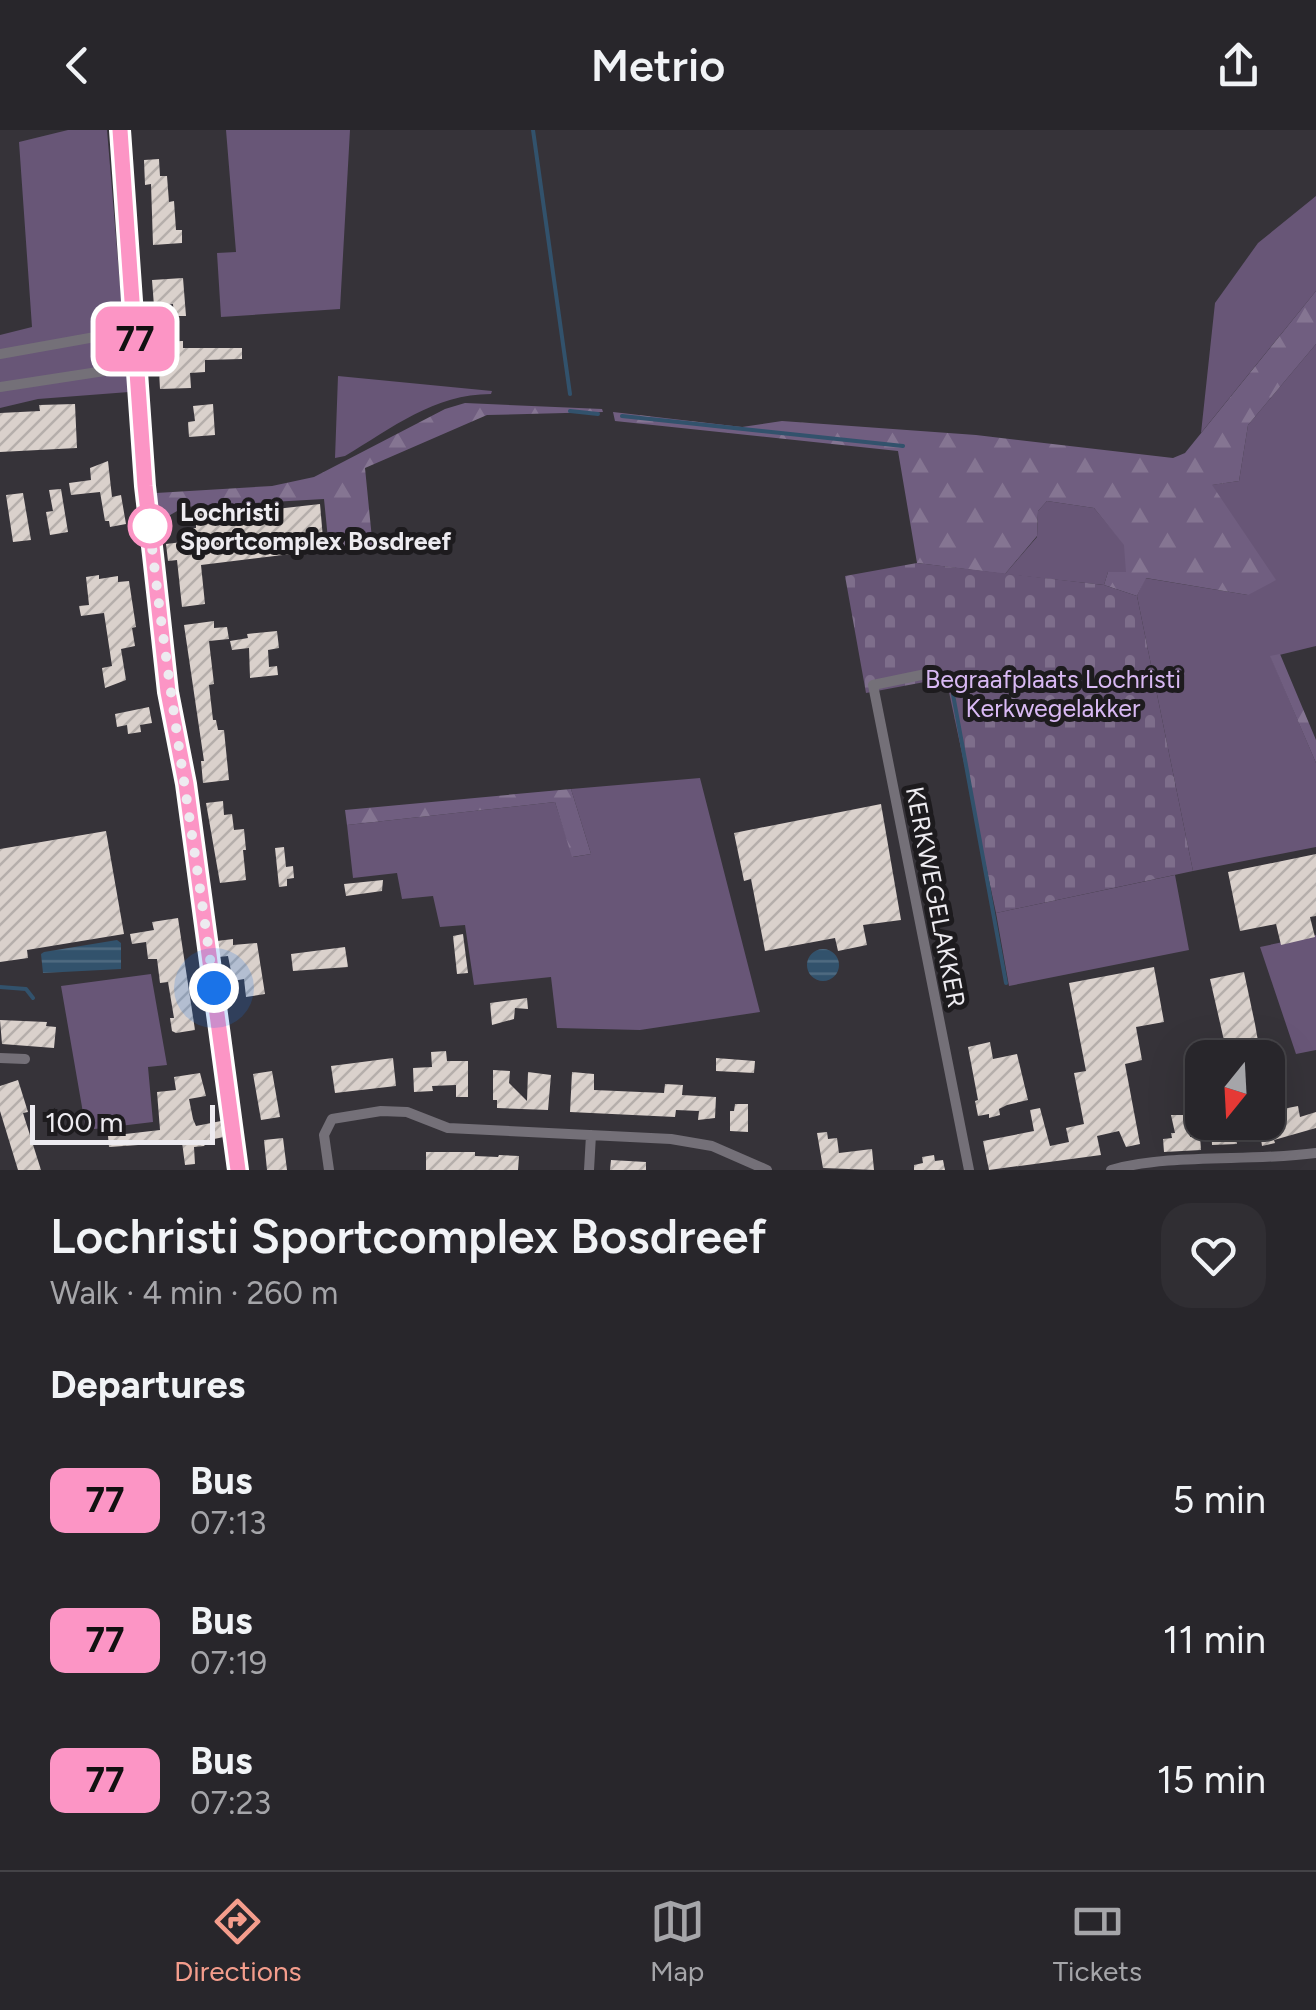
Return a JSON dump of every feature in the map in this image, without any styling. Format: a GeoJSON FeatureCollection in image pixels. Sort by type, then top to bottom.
{"type":"FeatureCollection","features":[{"type":"Feature","properties":{"kind":"street"},"geometry":{"type":"LineString","coordinates":[[120,130],[145,486],[168,692],[186,784],[238,1170]]}},
{"type":"Feature","properties":{"kind":"street"},"geometry":{"type":"LineString","coordinates":[[0,354],[134,330]]}},
{"type":"Feature","properties":{"kind":"street"},"geometry":{"type":"LineString","coordinates":[[0,387],[137,366]]}},
{"type":"Feature","properties":{"kind":"street","name":"KERKWEGELAKKER"},"geometry":{"type":"LineString","coordinates":[[926,674],[873,686],[970,1170]]}},
{"type":"Feature","properties":{"kind":"street"},"geometry":{"type":"LineString","coordinates":[[0,1058],[25,1060]]}},
{"type":"Feature","properties":{"kind":"street"},"geometry":{"type":"LineString","coordinates":[[329,1170],[324,1134],[332,1119],[381,1110],[407,1112],[448,1128],[671,1139],[712,1146],[766,1170]]}},
{"type":"Feature","properties":{"kind":"street"},"geometry":{"type":"LineString","coordinates":[[589,1170],[591,1135]]}},
{"type":"Feature","properties":{"kind":"street"},"geometry":{"type":"LineString","coordinates":[[1111,1170],[1151,1162],[1316,1154]]}},
{"type":"Feature","properties":{"kind":"green space"},"geometry":{"type":"Polygon","coordinates":[[[68,130],[107,130],[129,392],[38,399],[0,408],[0,335],[32,327],[19,142],[68,130]]]}},
{"type":"Feature","properties":{"kind":"green space"},"geometry":{"type":"Polygon","coordinates":[[[226,130],[350,130],[340,309],[221,317],[217,253],[236,252],[226,130]]]}},
{"type":"Feature","properties":{"kind":"green space"},"geometry":{"type":"Polygon","coordinates":[[[1316,196],[1316,291],[1201,433],[1215,303],[1258,243],[1316,196]]]}},
{"type":"Feature","properties":{"kind":"green space"},"geometry":{"type":"Polygon","coordinates":[[[1316,291],[1316,344],[1248,425],[1239,481],[1212,485],[1276,580],[1248,595],[1146,578],[1137,596],[1104,585],[1108,572],[1126,572],[1124,545],[1094,508],[1047,501],[1038,511],[1037,536],[1005,574],[917,563],[898,451],[615,421],[613,412],[742,427],[782,421],[976,435],[1173,458],[1185,453],[1316,291]]]}},
{"type":"Feature","properties":{"kind":"green space"},"geometry":{"type":"Polygon","coordinates":[[[1316,344],[1316,646],[1271,657],[1316,763],[1316,847],[1193,871],[1137,596],[1145,578],[1248,595],[1211,485],[1239,481],[1248,425],[1316,344]]]}},
{"type":"Feature","properties":{"kind":"green space"},"geometry":{"type":"Polygon","coordinates":[[[338,376],[492,391],[432,406],[335,458],[338,376]]]}},
{"type":"Feature","properties":{"kind":"green space"},"geometry":{"type":"Polygon","coordinates":[[[465,403],[603,412],[487,415],[365,468],[373,549],[329,549],[324,499],[184,507],[165,518],[158,514],[156,493],[272,486],[314,477],[445,409],[465,403]]]}},
{"type":"Feature","properties":{"kind":"green space"},"geometry":{"type":"Polygon","coordinates":[[[1047,501],[1094,508],[1125,545],[1127,572],[1108,572],[1104,585],[1005,574],[1037,537],[1038,511],[1047,501]]]}},
{"type":"Feature","properties":{"kind":"green space","name":"Begraafplaats Lochristi Kerkwegelakker"},"geometry":{"type":"Polygon","coordinates":[[[917,563],[1104,585],[1137,596],[1193,871],[996,913],[946,678],[866,693],[845,576],[917,563]]]}},
{"type":"Feature","properties":{"kind":"green space"},"geometry":{"type":"Polygon","coordinates":[[[1280,654],[1316,740],[1316,763],[1270,656],[1280,654]]]}},
{"type":"Feature","properties":{"kind":"green space"},"geometry":{"type":"Polygon","coordinates":[[[700,778],[760,1012],[640,1030],[557,1028],[551,977],[474,985],[465,925],[440,927],[433,896],[402,899],[397,873],[353,878],[347,825],[555,802],[573,857],[591,854],[571,789],[700,778]]]}},
{"type":"Feature","properties":{"kind":"green space"},"geometry":{"type":"Polygon","coordinates":[[[571,789],[591,854],[572,857],[555,802],[347,825],[345,810],[571,789]]]}},
{"type":"Feature","properties":{"kind":"green space"},"geometry":{"type":"Polygon","coordinates":[[[1175,875],[1189,950],[1009,986],[996,913],[1175,875]]]}},
{"type":"Feature","properties":{"kind":"green space"},"geometry":{"type":"Polygon","coordinates":[[[1316,935],[1316,1050],[1296,1054],[1260,947],[1316,935]]]}},
{"type":"Feature","properties":{"kind":"green space"},"geometry":{"type":"Polygon","coordinates":[[[151,974],[167,1065],[148,1067],[153,1122],[86,1130],[61,986],[151,974]]]}},
{"type":"Feature","properties":{"kind":"water"},"geometry":{"type":"Polygon","coordinates":[[[117,940],[121,943],[121,969],[43,973],[44,952],[117,940]]]}},
{"type":"Feature","properties":{"kind":"water"},"geometry":{"type":"Polygon","coordinates":[[[823,949],[835,953],[839,965],[835,977],[823,981],[811,977],[807,965],[811,953],[823,949]]]}},
{"type":"Feature","properties":{"kind":"building"},"geometry":{"type":"Polygon","coordinates":[[[159,159],[160,176],[167,176],[169,202],[174,201],[176,230],[182,230],[182,243],[153,245],[151,184],[145,185],[144,160],[159,159]]]}},
{"type":"Feature","properties":{"kind":"building"},"geometry":{"type":"Polygon","coordinates":[[[183,278],[186,316],[174,316],[173,304],[154,306],[152,280],[183,278]]]}},
{"type":"Feature","properties":{"kind":"building"},"geometry":{"type":"Polygon","coordinates":[[[157,334],[176,334],[177,341],[183,341],[183,348],[242,348],[242,359],[205,360],[205,372],[190,373],[191,388],[160,389],[157,334]]]}},
{"type":"Feature","properties":{"kind":"building"},"geometry":{"type":"Polygon","coordinates":[[[75,404],[77,448],[0,452],[0,413],[40,411],[39,405],[75,404]]]}},
{"type":"Feature","properties":{"kind":"building"},"geometry":{"type":"Polygon","coordinates":[[[213,404],[215,435],[189,437],[188,422],[195,421],[193,406],[213,404]]]}},
{"type":"Feature","properties":{"kind":"building"},"geometry":{"type":"Polygon","coordinates":[[[108,461],[112,497],[121,495],[126,524],[110,527],[109,521],[105,521],[100,492],[71,495],[69,483],[91,480],[90,468],[108,461]]]}},
{"type":"Feature","properties":{"kind":"building"},"geometry":{"type":"Polygon","coordinates":[[[61,489],[68,532],[50,535],[46,512],[53,511],[49,490],[61,489]]]}},
{"type":"Feature","properties":{"kind":"building"},"geometry":{"type":"Polygon","coordinates":[[[23,493],[31,540],[13,542],[6,495],[23,493]]]}},
{"type":"Feature","properties":{"kind":"building"},"geometry":{"type":"Polygon","coordinates":[[[320,504],[324,550],[201,565],[205,604],[182,607],[177,560],[168,561],[166,544],[190,541],[189,528],[196,528],[196,513],[206,512],[206,517],[320,504]]]}},
{"type":"Feature","properties":{"kind":"building"},"geometry":{"type":"Polygon","coordinates":[[[99,575],[99,579],[118,576],[118,582],[129,581],[136,627],[132,628],[135,646],[121,649],[126,680],[105,688],[102,668],[112,666],[104,613],[81,616],[79,606],[89,605],[86,577],[99,575]]]}},
{"type":"Feature","properties":{"kind":"building"},"geometry":{"type":"Polygon","coordinates":[[[214,621],[214,628],[227,627],[229,639],[209,641],[214,684],[209,685],[213,720],[218,730],[224,730],[229,780],[203,783],[204,761],[184,625],[214,621]]]}},
{"type":"Feature","properties":{"kind":"building"},"geometry":{"type":"Polygon","coordinates":[[[277,631],[279,648],[268,650],[269,667],[277,666],[278,675],[250,678],[249,648],[232,650],[230,641],[248,638],[247,634],[277,631]]]}},
{"type":"Feature","properties":{"kind":"building"},"geometry":{"type":"Polygon","coordinates":[[[149,707],[152,723],[140,725],[141,732],[128,734],[127,725],[117,727],[115,714],[149,707]]]}},
{"type":"Feature","properties":{"kind":"building"},"geometry":{"type":"Polygon","coordinates":[[[223,801],[224,815],[232,814],[234,830],[244,829],[246,880],[220,883],[206,803],[223,801]]]}},
{"type":"Feature","properties":{"kind":"building"},"geometry":{"type":"Polygon","coordinates":[[[881,804],[901,920],[863,925],[867,945],[838,951],[835,938],[765,951],[751,879],[744,881],[734,833],[881,804]]]}},
{"type":"Feature","properties":{"kind":"building"},"geometry":{"type":"Polygon","coordinates":[[[106,831],[124,934],[27,950],[28,958],[0,962],[0,849],[106,831]]]}},
{"type":"Feature","properties":{"kind":"building"},"geometry":{"type":"Polygon","coordinates":[[[284,847],[286,867],[293,866],[294,878],[287,879],[287,886],[279,887],[275,848],[284,847]]]}},
{"type":"Feature","properties":{"kind":"building"},"geometry":{"type":"Polygon","coordinates":[[[1316,854],[1316,916],[1310,917],[1315,937],[1281,945],[1276,924],[1240,931],[1228,872],[1316,854]]]}},
{"type":"Feature","properties":{"kind":"building"},"geometry":{"type":"Polygon","coordinates":[[[383,880],[382,891],[346,896],[344,884],[383,880]]]}},
{"type":"Feature","properties":{"kind":"building"},"geometry":{"type":"Polygon","coordinates":[[[178,918],[195,1030],[176,1033],[172,1031],[170,1018],[174,1018],[168,982],[160,983],[157,959],[148,959],[146,942],[132,944],[130,934],[154,930],[152,922],[178,918]]]}},
{"type":"Feature","properties":{"kind":"building"},"geometry":{"type":"Polygon","coordinates":[[[463,934],[468,973],[457,974],[453,936],[463,934]]]}},
{"type":"Feature","properties":{"kind":"building"},"geometry":{"type":"Polygon","coordinates":[[[233,939],[233,945],[257,943],[265,994],[246,997],[244,979],[233,981],[228,956],[219,957],[217,941],[233,939]]]}},
{"type":"Feature","properties":{"kind":"building"},"geometry":{"type":"Polygon","coordinates":[[[345,947],[348,967],[293,971],[291,954],[345,947]]]}},
{"type":"Feature","properties":{"kind":"building"},"geometry":{"type":"Polygon","coordinates":[[[1154,967],[1164,1022],[1136,1027],[1142,1060],[1125,1064],[1140,1144],[1126,1147],[1119,1131],[1097,1136],[1101,1155],[989,1170],[983,1141],[1034,1131],[1030,1110],[1040,1108],[1050,1146],[1069,1142],[1066,1128],[1084,1124],[1074,1073],[1086,1071],[1069,983],[1154,967]]]}},
{"type":"Feature","properties":{"kind":"building"},"geometry":{"type":"Polygon","coordinates":[[[1244,972],[1257,1040],[1224,1040],[1210,979],[1244,972]]]}},
{"type":"Feature","properties":{"kind":"building"},"geometry":{"type":"Polygon","coordinates":[[[527,998],[528,1009],[515,1008],[514,1019],[492,1025],[490,1003],[527,998]]]}},
{"type":"Feature","properties":{"kind":"building"},"geometry":{"type":"Polygon","coordinates":[[[0,1020],[47,1022],[46,1026],[56,1027],[54,1048],[2,1044],[0,1020]]]}},
{"type":"Feature","properties":{"kind":"building"},"geometry":{"type":"Polygon","coordinates":[[[990,1042],[993,1059],[1017,1054],[1028,1100],[1007,1105],[999,1109],[1000,1115],[989,1118],[989,1114],[978,1116],[968,1047],[990,1042]]]}},
{"type":"Feature","properties":{"kind":"building"},"geometry":{"type":"Polygon","coordinates":[[[446,1051],[447,1061],[468,1061],[468,1097],[456,1097],[456,1085],[414,1092],[413,1068],[432,1067],[431,1052],[446,1051]]]}},
{"type":"Feature","properties":{"kind":"building"},"geometry":{"type":"Polygon","coordinates":[[[393,1058],[396,1086],[335,1093],[331,1066],[393,1058]]]}},
{"type":"Feature","properties":{"kind":"building"},"geometry":{"type":"Polygon","coordinates":[[[716,1058],[755,1061],[754,1073],[716,1071],[716,1058]]]}},
{"type":"Feature","properties":{"kind":"building"},"geometry":{"type":"Polygon","coordinates":[[[493,1070],[510,1071],[509,1083],[527,1101],[528,1072],[551,1075],[548,1110],[497,1108],[497,1100],[493,1100],[493,1070]]]}},
{"type":"Feature","properties":{"kind":"building"},"geometry":{"type":"Polygon","coordinates":[[[272,1071],[280,1117],[261,1120],[253,1074],[272,1071]]]}},
{"type":"Feature","properties":{"kind":"building"},"geometry":{"type":"Polygon","coordinates":[[[572,1072],[594,1074],[594,1090],[664,1093],[665,1084],[683,1085],[682,1095],[716,1097],[715,1118],[698,1120],[699,1111],[676,1110],[675,1117],[570,1112],[572,1072]]]}},
{"type":"Feature","properties":{"kind":"building"},"geometry":{"type":"Polygon","coordinates":[[[200,1073],[206,1096],[189,1099],[193,1119],[196,1126],[221,1121],[224,1137],[194,1147],[195,1164],[185,1165],[182,1142],[109,1147],[108,1136],[160,1130],[157,1092],[176,1090],[174,1077],[200,1073]]]}},
{"type":"Feature","properties":{"kind":"building"},"geometry":{"type":"Polygon","coordinates":[[[18,1080],[28,1112],[23,1113],[41,1170],[18,1170],[0,1111],[0,1086],[18,1080]]]}},
{"type":"Feature","properties":{"kind":"building"},"geometry":{"type":"Polygon","coordinates":[[[735,1104],[748,1104],[748,1132],[730,1131],[730,1111],[734,1111],[735,1104]]]}},
{"type":"Feature","properties":{"kind":"building"},"geometry":{"type":"Polygon","coordinates":[[[1298,1106],[1300,1117],[1316,1112],[1316,1128],[1285,1137],[1285,1109],[1298,1106]]]}},
{"type":"Feature","properties":{"kind":"building"},"geometry":{"type":"Polygon","coordinates":[[[1171,1115],[1185,1115],[1185,1140],[1200,1140],[1201,1150],[1164,1152],[1163,1139],[1172,1138],[1171,1133],[1175,1133],[1171,1115]]]}},
{"type":"Feature","properties":{"kind":"building"},"geometry":{"type":"Polygon","coordinates":[[[827,1132],[828,1139],[837,1138],[839,1153],[872,1149],[874,1170],[823,1168],[817,1133],[827,1132]]]}},
{"type":"Feature","properties":{"kind":"building"},"geometry":{"type":"Polygon","coordinates":[[[283,1138],[287,1170],[267,1170],[264,1140],[283,1138]]]}},
{"type":"Feature","properties":{"kind":"building"},"geometry":{"type":"Polygon","coordinates":[[[1212,1140],[1237,1140],[1237,1144],[1212,1145],[1212,1140]]]}},
{"type":"Feature","properties":{"kind":"building"},"geometry":{"type":"Polygon","coordinates":[[[426,1152],[519,1156],[518,1170],[426,1170],[426,1152]]]}},
{"type":"Feature","properties":{"kind":"building"},"geometry":{"type":"Polygon","coordinates":[[[934,1155],[935,1161],[943,1160],[945,1170],[914,1170],[914,1165],[923,1163],[922,1157],[934,1155]]]}},
{"type":"Feature","properties":{"kind":"building"},"geometry":{"type":"Polygon","coordinates":[[[611,1160],[646,1162],[646,1170],[610,1170],[611,1160]]]}},
{"type":"Feature","properties":{"kind":"waterway"},"geometry":{"type":"LineString","coordinates":[[533,130],[570,394]]}},
{"type":"Feature","properties":{"kind":"waterway"},"geometry":{"type":"LineString","coordinates":[[570,411],[598,414]]}},
{"type":"Feature","properties":{"kind":"waterway"},"geometry":{"type":"LineString","coordinates":[[622,416],[903,446]]}},
{"type":"Feature","properties":{"kind":"waterway"},"geometry":{"type":"LineString","coordinates":[[952,689],[1006,983]]}},
{"type":"Feature","properties":{"kind":"waterway"},"geometry":{"type":"LineString","coordinates":[[0,987],[26,989],[33,998]]}},
{"type":"Feature","properties":{"kind":"bus line","name":"77"},"geometry":{"type":"LineString","coordinates":[[120,130],[145,486],[168,692],[186,784],[238,1170]]}},
{"type":"Feature","properties":{"kind":"place","name":"Lochristi Sportcomplex Bosdreef"},"geometry":{"type":"Point","coordinates":[150,526]}},
{"type":"Feature","properties":{"kind":"route"},"geometry":{"type":"LineString","coordinates":[[150,526],[149,520],[168,692],[186,784],[214,988]]}}]}
